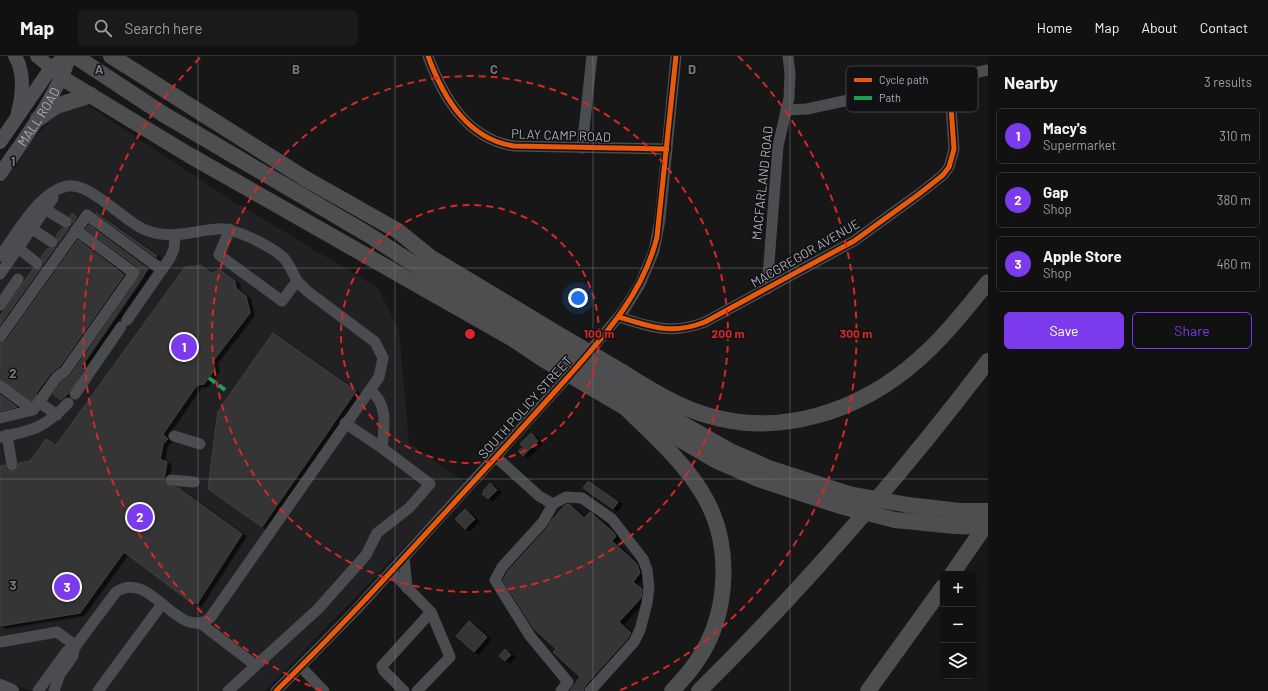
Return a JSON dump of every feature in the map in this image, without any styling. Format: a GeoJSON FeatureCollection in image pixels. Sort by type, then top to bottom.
{"type":"FeatureCollection","features":[{"type":"Feature","properties":{"kind":"highway"},"geometry":{"type":"LineString","coordinates":[[75,56],[163,114],[369,235],[423,270],[553,348],[730,451],[783,473],[849,494],[908,505],[988,527]]}},
{"type":"Feature","properties":{"kind":"highway"},"geometry":{"type":"LineString","coordinates":[[111,56],[306,179],[398,232],[553,348],[602,377],[673,401],[717,419],[765,424],[812,418],[856,400],[901,374],[941,338],[988,282]]}},
{"type":"Feature","properties":{"kind":"highway"},"geometry":{"type":"LineString","coordinates":[[57,73],[189,155],[513,339],[553,348]]}},
{"type":"Feature","properties":{"kind":"highway"},"geometry":{"type":"LineString","coordinates":[[38,119],[56,106],[91,95]]}},
{"type":"Feature","properties":{"kind":"highway"},"geometry":{"type":"LineString","coordinates":[[369,235],[430,257]]}},
{"type":"Feature","properties":{"kind":"highway"},"geometry":{"type":"LineString","coordinates":[[699,691],[760,629],[841,541],[912,458],[988,362]]}},
{"type":"Feature","properties":{"kind":"highway"},"geometry":{"type":"LineString","coordinates":[[602,377],[626,408],[670,451],[702,492],[710,509],[721,544],[723,582],[722,599],[716,620],[698,660],[672,691]]}},
{"type":"Feature","properties":{"kind":"highway"},"geometry":{"type":"LineString","coordinates":[[626,408],[717,461],[765,482],[840,506],[896,520],[958,518],[988,511]]}},
{"type":"Feature","properties":{"kind":"highway"},"geometry":{"type":"LineString","coordinates":[[954,571],[988,522]]}},
{"type":"Feature","properties":{"kind":"highway"},"geometry":{"type":"LineString","coordinates":[[868,691],[940,591]]}},
{"type":"Feature","properties":{"kind":"main road"},"geometry":{"type":"LineString","coordinates":[[15,56],[22,72],[23,83],[15,120]]}},
{"type":"Feature","properties":{"kind":"main road"},"geometry":{"type":"LineString","coordinates":[[37,56],[57,73]]}},
{"type":"Feature","properties":{"kind":"main road","name":"MALL ROAD"},"geometry":{"type":"LineString","coordinates":[[0,142],[15,120],[57,73],[69,56]]}},
{"type":"Feature","properties":{"kind":"main road","name":"MALL ROAD"},"geometry":{"type":"LineString","coordinates":[[0,174],[38,119],[57,73]]}},
{"type":"Feature","properties":{"kind":"main road"},"geometry":{"type":"LineString","coordinates":[[0,686],[12,691]]}},
{"type":"Feature","properties":{"kind":"street","name":"PLAY CAMP ROAD"},"geometry":{"type":"LineString","coordinates":[[428,56],[440,84],[456,109],[469,125],[485,138],[514,146],[667,149]]}},
{"type":"Feature","properties":{"kind":"street"},"geometry":{"type":"LineString","coordinates":[[582,148],[592,56]]}},
{"type":"Feature","properties":{"kind":"street","name":"SOUTH POLICY STREET"},"geometry":{"type":"LineString","coordinates":[[276,691],[391,571],[540,409],[619,317],[640,284],[654,251],[660,220],[676,56]]}},
{"type":"Feature","properties":{"kind":"street","name":"MACFARLAND ROAD"},"geometry":{"type":"LineString","coordinates":[[767,289],[778,146],[790,87],[788,56]]}},
{"type":"Feature","properties":{"kind":"street"},"geometry":{"type":"LineString","coordinates":[[978,72],[988,70]]}},
{"type":"Feature","properties":{"kind":"street"},"geometry":{"type":"LineString","coordinates":[[786,110],[807,109],[846,101]]}},
{"type":"Feature","properties":{"kind":"street","name":"MACGREGOR AVENUE"},"geometry":{"type":"LineString","coordinates":[[619,317],[655,328],[666,329],[686,328],[705,322],[854,241],[943,175],[949,167],[954,149],[951,112]]}},
{"type":"Feature","properties":{"kind":"street"},"geometry":{"type":"LineString","coordinates":[[0,256],[43,199],[50,193],[59,189],[67,187],[80,187],[88,191],[132,223],[145,229],[176,236],[219,228],[230,229],[245,235],[284,258],[297,280],[307,291],[375,342],[383,358],[382,368],[370,390],[345,423],[210,618],[200,623],[189,622],[135,586],[128,585],[116,592],[75,647],[73,656],[60,674],[54,691]]}},
{"type":"Feature","properties":{"kind":"street"},"geometry":{"type":"LineString","coordinates":[[0,305],[21,281],[1,269],[32,229],[59,189]]}},
{"type":"Feature","properties":{"kind":"street"},"geometry":{"type":"LineString","coordinates":[[45,209],[66,222]]}},
{"type":"Feature","properties":{"kind":"street"},"geometry":{"type":"LineString","coordinates":[[0,337],[87,215],[162,270]]}},
{"type":"Feature","properties":{"kind":"street"},"geometry":{"type":"LineString","coordinates":[[32,229],[52,242]]}},
{"type":"Feature","properties":{"kind":"street"},"geometry":{"type":"LineString","coordinates":[[230,229],[219,255],[282,301],[297,280]]}},
{"type":"Feature","properties":{"kind":"street"},"geometry":{"type":"LineString","coordinates":[[0,418],[33,410],[57,377],[65,371],[134,273],[76,230]]}},
{"type":"Feature","properties":{"kind":"street"},"geometry":{"type":"LineString","coordinates":[[75,394],[162,270],[174,249],[176,236]]}},
{"type":"Feature","properties":{"kind":"street"},"geometry":{"type":"LineString","coordinates":[[18,248],[37,263]]}},
{"type":"Feature","properties":{"kind":"street"},"geometry":{"type":"LineString","coordinates":[[0,386],[33,410]]}},
{"type":"Feature","properties":{"kind":"street"},"geometry":{"type":"LineString","coordinates":[[370,390],[378,396],[383,406],[384,420],[382,448]]}},
{"type":"Feature","properties":{"kind":"street"},"geometry":{"type":"LineString","coordinates":[[12,465],[4,436],[44,425],[57,415],[68,403]]}},
{"type":"Feature","properties":{"kind":"street"},"geometry":{"type":"LineString","coordinates":[[43,405],[57,415]]}},
{"type":"Feature","properties":{"kind":"street"},"geometry":{"type":"LineString","coordinates":[[228,691],[318,609],[366,555],[373,538],[377,533],[409,508],[430,484],[382,448],[345,423]]}},
{"type":"Feature","properties":{"kind":"street"},"geometry":{"type":"LineString","coordinates":[[174,436],[200,444]]}},
{"type":"Feature","properties":{"kind":"street"},"geometry":{"type":"LineString","coordinates":[[496,457],[539,496],[553,504]]}},
{"type":"Feature","properties":{"kind":"street"},"geometry":{"type":"LineString","coordinates":[[172,480],[194,482]]}},
{"type":"Feature","properties":{"kind":"street"},"geometry":{"type":"LineString","coordinates":[[561,691],[568,682],[530,636],[495,580],[502,568],[542,522],[553,504],[566,497],[573,496],[582,498],[612,519],[643,559],[647,570],[649,587],[647,603],[640,630],[626,652],[590,691]]}},
{"type":"Feature","properties":{"kind":"street"},"geometry":{"type":"LineString","coordinates":[[404,557],[408,588]]}},
{"type":"Feature","properties":{"kind":"street"},"geometry":{"type":"LineString","coordinates":[[391,571],[433,617],[450,657],[423,689]]}},
{"type":"Feature","properties":{"kind":"street"},"geometry":{"type":"LineString","coordinates":[[98,691],[162,604]]}},
{"type":"Feature","properties":{"kind":"street"},"geometry":{"type":"LineString","coordinates":[[404,691],[384,671],[382,666],[433,617]]}},
{"type":"Feature","properties":{"kind":"street"},"geometry":{"type":"LineString","coordinates":[[200,623],[255,665]]}},
{"type":"Feature","properties":{"kind":"street"},"geometry":{"type":"LineString","coordinates":[[0,642],[57,632],[75,647]]}},
{"type":"Feature","properties":{"kind":"street"},"geometry":{"type":"LineString","coordinates":[[38,691],[67,651],[75,647]]}},
{"type":"Feature","properties":{"kind":"street"},"geometry":{"type":"LineString","coordinates":[[300,667],[324,691]]}},
{"type":"Feature","properties":{"kind":"shaded area"},"geometry":{"type":"Polygon","coordinates":[[[71,105],[87,105],[233,201],[378,288],[399,330],[409,443],[466,483],[265,691],[32,691],[0,680],[0,184],[28,144],[57,114],[71,105]]]}},
{"type":"Feature","properties":{"kind":"building"},"geometry":{"type":"Polygon","coordinates":[[[72,213],[77,217],[73,223],[70,216],[72,213]]]}},
{"type":"Feature","properties":{"kind":"building"},"geometry":{"type":"Polygon","coordinates":[[[96,213],[157,256],[156,257],[96,213]]]}},
{"type":"Feature","properties":{"kind":"building"},"geometry":{"type":"Polygon","coordinates":[[[89,225],[148,269],[81,367],[84,369],[68,394],[61,400],[53,394],[62,382],[71,375],[141,274],[138,267],[86,229],[89,225]]]}},
{"type":"Feature","properties":{"kind":"building"},"geometry":{"type":"Polygon","coordinates":[[[62,228],[69,228],[59,242],[56,236],[62,228]]]}},
{"type":"Feature","properties":{"kind":"building"},"geometry":{"type":"Polygon","coordinates":[[[78,240],[124,275],[60,366],[51,373],[31,400],[0,379],[0,344],[6,341],[78,240]]]}},
{"type":"Feature","properties":{"kind":"building"},"geometry":{"type":"Polygon","coordinates":[[[48,248],[55,248],[44,263],[41,257],[48,248]]]}},
{"type":"Feature","properties":{"kind":"building"},"geometry":{"type":"Polygon","coordinates":[[[201,265],[211,273],[218,271],[219,269],[235,281],[236,288],[246,296],[250,313],[213,361],[215,369],[204,384],[197,385],[163,434],[168,439],[163,444],[160,459],[167,462],[164,480],[167,485],[178,488],[242,534],[197,604],[194,602],[193,604],[124,552],[80,613],[0,626],[0,466],[5,465],[7,470],[14,472],[18,468],[19,463],[30,461],[46,439],[56,445],[185,267],[201,265]]]}},
{"type":"Feature","properties":{"kind":"building"},"geometry":{"type":"Polygon","coordinates":[[[33,269],[40,269],[0,325],[0,316],[33,269]]]}},
{"type":"Feature","properties":{"kind":"building"},"geometry":{"type":"Polygon","coordinates":[[[273,333],[356,391],[262,527],[208,489],[218,411],[273,333]]]}},
{"type":"Feature","properties":{"kind":"building"},"geometry":{"type":"Polygon","coordinates":[[[0,395],[17,407],[0,411],[0,395]]]}},
{"type":"Feature","properties":{"kind":"building"},"geometry":{"type":"Polygon","coordinates":[[[531,433],[538,441],[523,456],[518,451],[523,447],[520,444],[531,433]]]}},
{"type":"Feature","properties":{"kind":"building"},"geometry":{"type":"Polygon","coordinates":[[[588,481],[618,502],[613,509],[583,488],[588,481]]]}},
{"type":"Feature","properties":{"kind":"building"},"geometry":{"type":"Polygon","coordinates":[[[490,483],[497,490],[488,499],[482,494],[490,483]]]}},
{"type":"Feature","properties":{"kind":"building"},"geometry":{"type":"Polygon","coordinates":[[[569,504],[584,518],[590,512],[613,532],[616,536],[612,541],[637,564],[640,573],[633,582],[642,589],[641,598],[619,622],[631,633],[585,686],[583,691],[570,691],[580,677],[553,652],[556,649],[534,629],[503,580],[508,571],[548,527],[565,505],[569,504]]]}},
{"type":"Feature","properties":{"kind":"building"},"geometry":{"type":"Polygon","coordinates":[[[465,509],[475,519],[465,529],[455,519],[465,509]]]}},
{"type":"Feature","properties":{"kind":"building"},"geometry":{"type":"Polygon","coordinates":[[[469,621],[487,637],[474,652],[456,636],[469,621]]]}},
{"type":"Feature","properties":{"kind":"building"},"geometry":{"type":"Polygon","coordinates":[[[505,649],[511,655],[505,661],[499,656],[505,649]]]}},
{"type":"Feature","properties":{"kind":"tunnel"},"geometry":{"type":"LineString","coordinates":[[0,375],[43,405]]}},
{"type":"Feature","properties":{"kind":"marked path"},"geometry":{"type":"LineString","coordinates":[[209,378],[228,392]]}},
{"type":"Feature","properties":{"kind":"cycle path"},"geometry":{"type":"LineString","coordinates":[[428,56],[449,101],[459,114],[483,135],[497,142],[514,146],[667,149]]}},
{"type":"Feature","properties":{"kind":"cycle path"},"geometry":{"type":"LineString","coordinates":[[276,691],[376,588],[532,417],[595,346],[621,313],[642,277],[651,258],[657,237],[676,56]]}},
{"type":"Feature","properties":{"kind":"cycle path"},"geometry":{"type":"LineString","coordinates":[[619,317],[641,324],[662,328],[672,329],[693,326],[705,322],[854,241],[943,175],[949,167],[954,149],[951,112]]}},
{"type":"Feature","properties":{"kind":"place","name":"Macy's"},"geometry":{"type":"Point","coordinates":[184,347]}},
{"type":"Feature","properties":{"kind":"place","name":"Gap"},"geometry":{"type":"Point","coordinates":[140,517]}},
{"type":"Feature","properties":{"kind":"place","name":"Apple Store"},"geometry":{"type":"Point","coordinates":[67,587]}}]}
